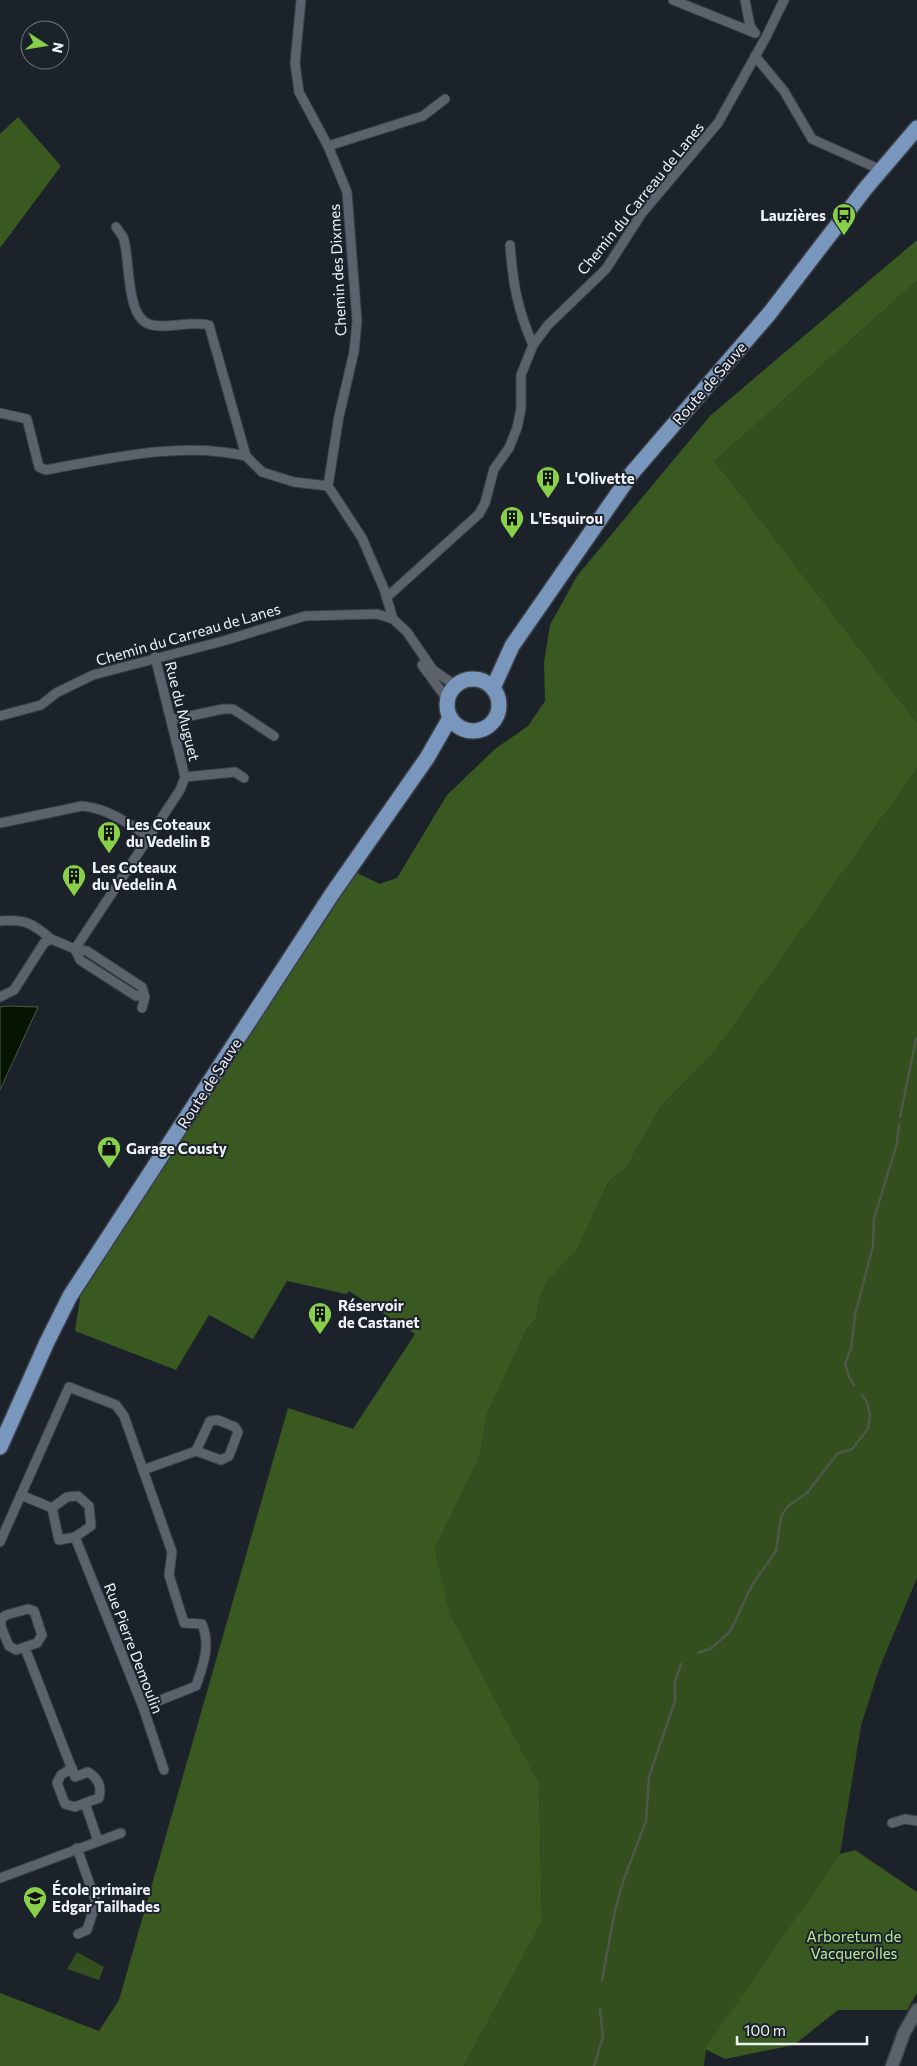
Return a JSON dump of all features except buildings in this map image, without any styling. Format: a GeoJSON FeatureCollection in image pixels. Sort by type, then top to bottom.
{"type":"FeatureCollection","features":[{"type":"Feature","properties":{"kind":"main road","name":"Route de Sauve"},"geometry":{"type":"LineString","coordinates":[[474,679],[491,669],[512,646],[632,473],[769,314],[880,170],[917,128]]}},
{"type":"Feature","properties":{"kind":"main road","name":"Route de Sauve"},"geometry":{"type":"LineString","coordinates":[[493,688],[512,646]]}},
{"type":"Feature","properties":{"kind":"main road"},"geometry":{"type":"LineString","coordinates":[[467,679],[474,679],[481,680],[493,688],[499,704],[494,721],[480,730],[463,729],[450,718],[451,692],[467,679]]}},
{"type":"Feature","properties":{"kind":"main road","name":"Route de Sauve"},"geometry":{"type":"LineString","coordinates":[[0,1447],[47,1342],[70,1296],[332,894],[427,758],[450,718]]}},
{"type":"Feature","properties":{"kind":"main road","name":"Route de Sauve"},"geometry":{"type":"LineString","coordinates":[[427,758],[463,729]]}},
{"type":"Feature","properties":{"kind":"street","name":"Chemin des Dixmes"},"geometry":{"type":"LineString","coordinates":[[301,0],[295,63],[299,92],[328,146],[347,192],[357,321],[354,352],[339,416],[328,486]]}},
{"type":"Feature","properties":{"kind":"street"},"geometry":{"type":"LineString","coordinates":[[673,0],[766,38]]}},
{"type":"Feature","properties":{"kind":"street"},"geometry":{"type":"LineString","coordinates":[[745,0],[750,26],[754,32]]}},
{"type":"Feature","properties":{"kind":"street","name":"Chemin du Carreau de Lanes"},"geometry":{"type":"LineString","coordinates":[[387,597],[479,514],[485,503],[494,469],[509,448],[517,428],[522,409],[521,375],[532,345],[548,325],[606,269],[642,213],[718,124],[766,38],[784,0]]}},
{"type":"Feature","properties":{"kind":"street"},"geometry":{"type":"LineString","coordinates":[[755,56],[784,91],[812,139],[880,170]]}},
{"type":"Feature","properties":{"kind":"street"},"geometry":{"type":"LineString","coordinates":[[328,146],[423,116],[445,99]]}},
{"type":"Feature","properties":{"kind":"street"},"geometry":{"type":"LineString","coordinates":[[116,227],[123,237],[131,292],[143,321],[153,326],[197,322],[209,325],[246,456],[262,472],[294,482],[328,486],[362,538],[387,597],[392,619],[407,632],[433,670],[451,692]]}},
{"type":"Feature","properties":{"kind":"street"},"geometry":{"type":"LineString","coordinates":[[510,245],[514,293],[520,315],[532,345]]}},
{"type":"Feature","properties":{"kind":"street"},"geometry":{"type":"LineString","coordinates":[[0,413],[27,419],[39,468],[46,470],[147,453],[223,451],[246,456]]}},
{"type":"Feature","properties":{"kind":"street","name":"Chemin du Carreau de Lanes"},"geometry":{"type":"LineString","coordinates":[[0,716],[41,705],[56,693],[93,675],[223,641],[304,616],[377,614],[392,619]]}},
{"type":"Feature","properties":{"kind":"street"},"geometry":{"type":"LineString","coordinates":[[414,644],[423,666],[451,692]]}},
{"type":"Feature","properties":{"kind":"street","name":"Rue du Muguet"},"geometry":{"type":"LineString","coordinates":[[75,949],[180,790],[185,777],[155,658]]}},
{"type":"Feature","properties":{"kind":"street"},"geometry":{"type":"LineString","coordinates":[[171,720],[223,709],[233,709],[274,736]]}},
{"type":"Feature","properties":{"kind":"street"},"geometry":{"type":"LineString","coordinates":[[185,777],[236,772],[244,778]]}},
{"type":"Feature","properties":{"kind":"street"},"geometry":{"type":"LineString","coordinates":[[0,823],[82,806],[95,807],[110,813],[149,836]]}},
{"type":"Feature","properties":{"kind":"street"},"geometry":{"type":"LineString","coordinates":[[0,921],[19,920],[30,922],[51,939],[75,949],[87,951],[142,988],[145,997],[142,1008]]}},
{"type":"Feature","properties":{"kind":"street"},"geometry":{"type":"LineString","coordinates":[[0,997],[14,990],[44,943],[51,939]]}},
{"type":"Feature","properties":{"kind":"street"},"geometry":{"type":"LineString","coordinates":[[0,1542],[69,1387],[116,1405],[124,1416],[172,1552],[169,1575],[184,1623],[202,1624],[207,1636],[206,1656],[196,1686],[143,1707]]}},
{"type":"Feature","properties":{"kind":"street"},"geometry":{"type":"LineString","coordinates":[[143,1470],[196,1451],[221,1460],[229,1456],[238,1432],[235,1427],[218,1420],[210,1421],[196,1451]]}},
{"type":"Feature","properties":{"kind":"street"},"geometry":{"type":"LineString","coordinates":[[21,1496],[52,1508]]}},
{"type":"Feature","properties":{"kind":"street"},"geometry":{"type":"LineString","coordinates":[[78,1496],[89,1506],[91,1526],[75,1537],[59,1540],[52,1508],[67,1497],[78,1496]]}},
{"type":"Feature","properties":{"kind":"street","name":"Rue Pierre Demoulin"},"geometry":{"type":"LineString","coordinates":[[75,1537],[143,1707],[164,1770]]}},
{"type":"Feature","properties":{"kind":"street"},"geometry":{"type":"LineString","coordinates":[[28,1609],[34,1611],[42,1635],[37,1643],[25,1648],[16,1650],[9,1646],[1,1627],[1,1619],[6,1615],[28,1609]]}},
{"type":"Feature","properties":{"kind":"street"},"geometry":{"type":"LineString","coordinates":[[25,1648],[72,1768],[75,1776],[88,1772],[97,1778],[101,1790],[99,1798],[74,1806],[65,1804],[57,1783],[61,1775],[72,1768]]}},
{"type":"Feature","properties":{"kind":"street"},"geometry":{"type":"LineString","coordinates":[[85,1803],[98,1841]]}},
{"type":"Feature","properties":{"kind":"street"},"geometry":{"type":"LineString","coordinates":[[892,1823],[905,1819],[917,1821]]}},
{"type":"Feature","properties":{"kind":"street"},"geometry":{"type":"LineString","coordinates":[[0,1878],[121,1833]]}},
{"type":"Feature","properties":{"kind":"street"},"geometry":{"type":"LineString","coordinates":[[77,1848],[96,1902],[87,1930],[78,1934]]}},
{"type":"Feature","properties":{"kind":"street"},"geometry":{"type":"LineString","coordinates":[[892,2066],[904,2034],[917,2010]]}},
{"type":"Feature","properties":{"kind":"green space"},"geometry":{"type":"Polygon","coordinates":[[[18,117],[61,166],[0,248],[0,134],[18,117]]]}},
{"type":"Feature","properties":{"kind":"green space"},"geometry":{"type":"Polygon","coordinates":[[[917,240],[917,281],[715,461],[917,723],[917,769],[716,1050],[661,1106],[625,1170],[609,1181],[577,1250],[548,1281],[538,1302],[537,1318],[527,1329],[487,1414],[479,1459],[435,1548],[450,1613],[539,1783],[542,1922],[464,2066],[0,2066],[0,1993],[99,2031],[119,2000],[288,1408],[353,1429],[415,1334],[349,1291],[346,1294],[287,1281],[253,1339],[209,1315],[176,1370],[75,1331],[81,1292],[355,872],[380,884],[397,878],[447,795],[495,749],[528,726],[545,701],[544,662],[550,625],[577,576],[710,416],[917,240]]]}},
{"type":"Feature","properties":{"kind":"green space"},"geometry":{"type":"Polygon","coordinates":[[[917,281],[917,723],[715,461],[917,281]]]}},
{"type":"Feature","properties":{"kind":"green space"},"geometry":{"type":"Polygon","coordinates":[[[917,769],[917,1578],[879,1669],[861,1726],[840,1854],[706,2049],[704,2066],[464,2066],[542,1922],[539,1783],[450,1613],[435,1548],[479,1459],[487,1414],[527,1329],[537,1318],[538,1302],[548,1281],[577,1250],[609,1181],[625,1170],[661,1106],[716,1050],[917,769]]]}},
{"type":"Feature","properties":{"kind":"green space","name":"Arboretum de Vacquerolles"},"geometry":{"type":"Polygon","coordinates":[[[855,1850],[917,1892],[917,1993],[907,2010],[838,2010],[794,2045],[725,2059],[705,2049],[840,1854],[855,1850]]]}},
{"type":"Feature","properties":{"kind":"green space"},"geometry":{"type":"Polygon","coordinates":[[[77,1952],[104,1967],[99,1980],[67,1969],[77,1952]]]}},
{"type":"Feature","properties":{"kind":"shaded area"},"geometry":{"type":"Polygon","coordinates":[[[0,1007],[38,1007],[0,1090],[0,1007]]]}},
{"type":"Feature","properties":{"kind":"waterway"},"geometry":{"type":"LineString","coordinates":[[900,1117],[916,1039]]}},
{"type":"Feature","properties":{"kind":"waterway"},"geometry":{"type":"LineString","coordinates":[[854,1385],[849,1377],[845,1363],[851,1349],[855,1315],[873,1246],[874,1219],[897,1143],[899,1124]]}},
{"type":"Feature","properties":{"kind":"waterway"},"geometry":{"type":"LineString","coordinates":[[698,1653],[712,1648],[731,1630],[752,1585],[776,1551],[781,1517],[787,1507],[808,1492],[837,1454],[852,1449],[868,1429],[870,1415],[867,1402],[862,1395]]}},
{"type":"Feature","properties":{"kind":"waterway"},"geometry":{"type":"LineString","coordinates":[[602,1980],[615,1910],[624,1879],[646,1821],[649,1777],[675,1701],[675,1681],[681,1664]]}},
{"type":"Feature","properties":{"kind":"waterway"},"geometry":{"type":"LineString","coordinates":[[594,2066],[603,2037],[600,2009]]}},
{"type":"Feature","properties":{"kind":"place","name":"Lauzières"},"geometry":{"type":"Point","coordinates":[844,236]}},
{"type":"Feature","properties":{"kind":"place","name":"L'Olivette"},"geometry":{"type":"Point","coordinates":[548,499]}},
{"type":"Feature","properties":{"kind":"place","name":"L'Esquirou"},"geometry":{"type":"Point","coordinates":[512,539]}},
{"type":"Feature","properties":{"kind":"place","name":"Les Coteaux du Vedelin B"},"geometry":{"type":"Point","coordinates":[109,854]}},
{"type":"Feature","properties":{"kind":"place","name":"Les Coteaux du Vedelin A"},"geometry":{"type":"Point","coordinates":[74,897]}},
{"type":"Feature","properties":{"kind":"place","name":"Garage Cousty"},"geometry":{"type":"Point","coordinates":[109,1169]}},
{"type":"Feature","properties":{"kind":"place","name":"Réservoir de Castanet"},"geometry":{"type":"Point","coordinates":[320,1335]}},
{"type":"Feature","properties":{"kind":"place","name":"École primaire Edgar Tailhades"},"geometry":{"type":"Point","coordinates":[35,1919]}}]}
